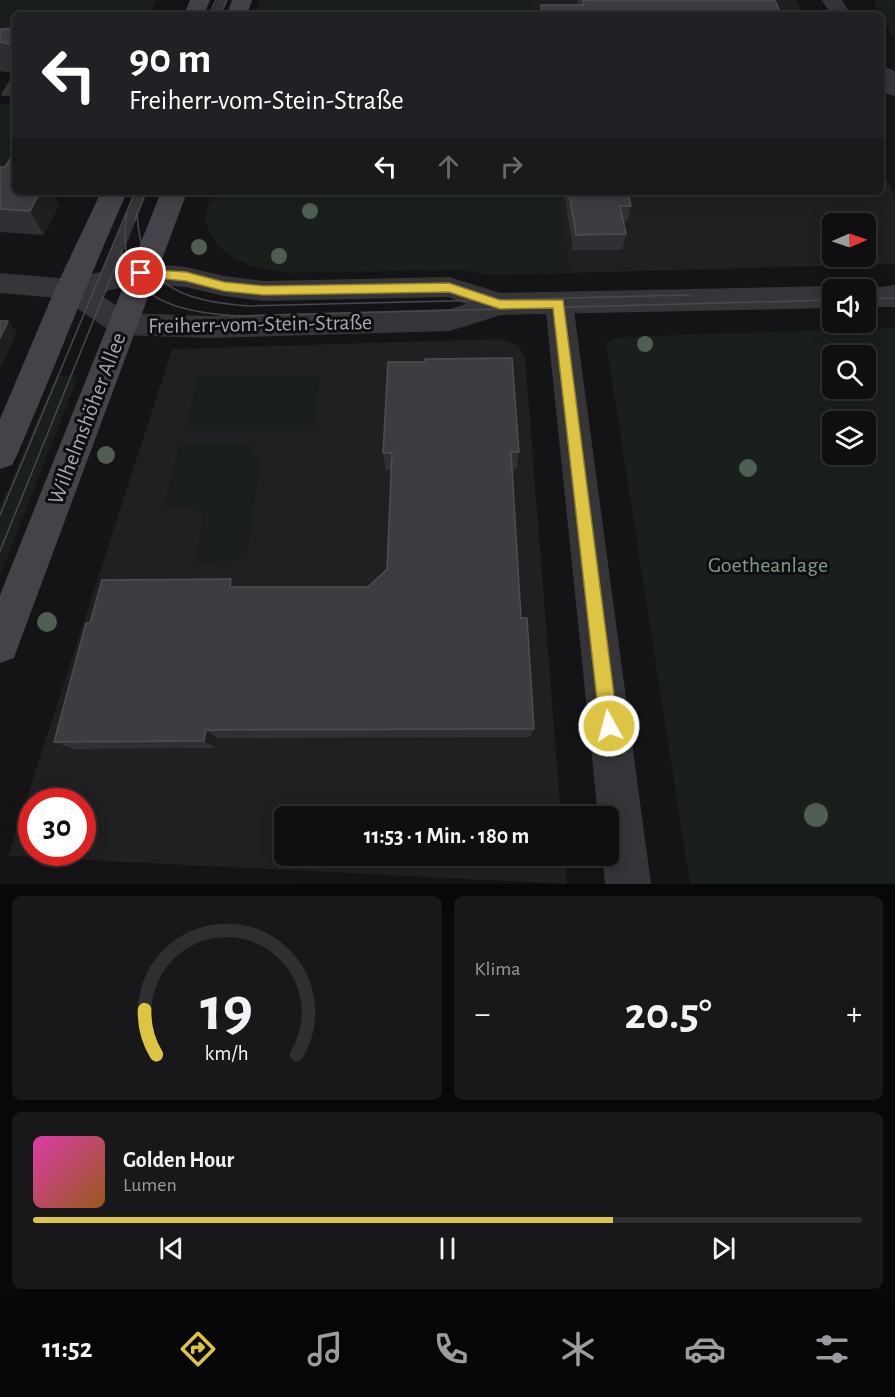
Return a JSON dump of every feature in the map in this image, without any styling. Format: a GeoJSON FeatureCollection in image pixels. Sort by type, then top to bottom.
{"type":"FeatureCollection","features":[{"type":"Feature","properties":{"kind":"main road"},"geometry":{"type":"LineString","coordinates":[[0,455],[39,368],[69,289],[113,195]]}},
{"type":"Feature","properties":{"kind":"main road","name":"Wilhelmshöher Allee"},"geometry":{"type":"LineString","coordinates":[[0,644],[107,304],[141,273],[173,195]]}},
{"type":"Feature","properties":{"kind":"street"},"geometry":{"type":"LineString","coordinates":[[884,73],[895,89]]}},
{"type":"Feature","properties":{"kind":"street","name":"Freiherr-vom-Stein-Straße"},"geometry":{"type":"LineString","coordinates":[[107,304],[141,273],[186,277],[224,286],[264,291],[449,288],[500,304]]}},
{"type":"Feature","properties":{"kind":"street"},"geometry":{"type":"LineString","coordinates":[[0,283],[69,289],[107,304]]}},
{"type":"Feature","properties":{"kind":"street"},"geometry":{"type":"LineString","coordinates":[[876,297],[895,296]]}},
{"type":"Feature","properties":{"kind":"street","name":"Freiherr-vom-Stein-Straße"},"geometry":{"type":"LineString","coordinates":[[107,304],[209,327],[450,320],[500,304],[822,297]]}},
{"type":"Feature","properties":{"kind":"street"},"geometry":{"type":"LineString","coordinates":[[558,303],[628,884]]}},
{"type":"Feature","properties":{"kind":"lane"},"geometry":{"type":"LineString","coordinates":[[12,85],[6,94],[12,94]]}},
{"type":"Feature","properties":{"kind":"lane"},"geometry":{"type":"LineString","coordinates":[[107,304],[140,195]]}},
{"type":"Feature","properties":{"kind":"shaded area"},"geometry":{"type":"Polygon","coordinates":[[[531,0],[797,0],[803,12],[533,12],[531,0]]]}},
{"type":"Feature","properties":{"kind":"shaded area"},"geometry":{"type":"Polygon","coordinates":[[[884,174],[895,196],[895,264],[876,265],[876,213],[822,213],[822,266],[570,273],[558,195],[884,195],[884,174]]]}},
{"type":"Feature","properties":{"kind":"shaded area"},"geometry":{"type":"Polygon","coordinates":[[[500,339],[518,345],[525,357],[560,806],[274,806],[274,866],[566,866],[567,884],[96,860],[96,788],[30,788],[172,349],[500,339]]]}},
{"type":"Feature","properties":{"kind":"shaded area"},"geometry":{"type":"Polygon","coordinates":[[[18,825],[18,857],[8,856],[18,825]]]}},
{"type":"Feature","properties":{"kind":"green space"},"geometry":{"type":"Polygon","coordinates":[[[0,0],[157,0],[151,12],[12,12],[12,34],[0,34],[0,0]]]}},
{"type":"Feature","properties":{"kind":"green space"},"geometry":{"type":"Polygon","coordinates":[[[260,0],[531,0],[533,12],[256,12],[260,0]]]}},
{"type":"Feature","properties":{"kind":"green space"},"geometry":{"type":"Polygon","coordinates":[[[875,0],[895,0],[895,40],[884,22],[884,12],[878,12],[875,0]]]}},
{"type":"Feature","properties":{"kind":"green space"},"geometry":{"type":"Polygon","coordinates":[[[0,104],[12,104],[12,165],[0,173],[0,104]]]}},
{"type":"Feature","properties":{"kind":"green space"},"geometry":{"type":"Polygon","coordinates":[[[210,195],[558,195],[570,273],[490,275],[460,270],[288,273],[261,268],[237,260],[218,245],[205,221],[210,195]]]}},
{"type":"Feature","properties":{"kind":"green space","name":"Goetheanlage"},"geometry":{"type":"Polygon","coordinates":[[[895,328],[895,884],[690,884],[606,342],[619,337],[822,330],[822,333],[876,333],[876,329],[895,328]]]}},
{"type":"Feature","properties":{"kind":"green space"},"geometry":{"type":"Polygon","coordinates":[[[198,375],[320,375],[314,430],[185,430],[198,375]]]}},
{"type":"Feature","properties":{"kind":"green space"},"geometry":{"type":"Polygon","coordinates":[[[56,376],[78,377],[0,576],[0,507],[56,376]]]}},
{"type":"Feature","properties":{"kind":"green space"},"geometry":{"type":"Polygon","coordinates":[[[179,444],[254,444],[251,457],[261,457],[248,548],[237,561],[195,564],[203,519],[201,512],[188,507],[164,507],[179,444]]]}},
{"type":"Feature","properties":{"kind":"building"},"geometry":{"type":"Polygon","coordinates":[[[583,0],[775,0],[780,12],[542,12],[541,5],[584,5],[583,0]]]}},
{"type":"Feature","properties":{"kind":"building"},"geometry":{"type":"Polygon","coordinates":[[[12,28],[12,44],[0,42],[0,29],[12,28]]]}},
{"type":"Feature","properties":{"kind":"building"},"geometry":{"type":"Polygon","coordinates":[[[12,156],[12,195],[38,195],[30,211],[0,209],[0,167],[5,167],[12,156]]]}},
{"type":"Feature","properties":{"kind":"building"},"geometry":{"type":"Polygon","coordinates":[[[569,195],[629,195],[631,206],[620,206],[626,234],[576,235],[569,195]]]}},
{"type":"Feature","properties":{"kind":"building"},"geometry":{"type":"Polygon","coordinates":[[[0,321],[8,321],[0,338],[0,321]]]}},
{"type":"Feature","properties":{"kind":"building"},"geometry":{"type":"Polygon","coordinates":[[[512,358],[519,452],[511,452],[521,618],[527,618],[534,729],[206,730],[204,741],[54,742],[86,623],[90,623],[102,580],[231,579],[230,587],[368,587],[387,569],[392,453],[383,453],[388,362],[425,362],[425,359],[512,358]]]}},
{"type":"Feature","properties":{"kind":"tram line"},"geometry":{"type":"LineString","coordinates":[[210,12],[216,0]]}},
{"type":"Feature","properties":{"kind":"tram line"},"geometry":{"type":"LineString","coordinates":[[221,12],[227,0]]}},
{"type":"Feature","properties":{"kind":"tram line"},"geometry":{"type":"LineString","coordinates":[[0,515],[134,195]]}},
{"type":"Feature","properties":{"kind":"tram line"},"geometry":{"type":"LineString","coordinates":[[137,214],[145,195]]}},
{"type":"Feature","properties":{"kind":"tram line"},"geometry":{"type":"LineString","coordinates":[[127,213],[125,241],[129,263],[137,280],[150,293],[167,303],[211,314],[236,316],[822,300]]}},
{"type":"Feature","properties":{"kind":"tram line"},"geometry":{"type":"LineString","coordinates":[[135,220],[137,214]]}},
{"type":"Feature","properties":{"kind":"tram line"},"geometry":{"type":"LineString","coordinates":[[137,214],[140,238],[146,258],[156,274],[168,285],[184,294],[224,303],[248,306],[689,295]]}},
{"type":"Feature","properties":{"kind":"tram line"},"geometry":{"type":"LineString","coordinates":[[0,551],[122,250]]}},
{"type":"Feature","properties":{"kind":"tram line"},"geometry":{"type":"LineString","coordinates":[[876,299],[895,298]]}},
{"type":"Feature","properties":{"kind":"route"},"geometry":{"type":"LineString","coordinates":[[141,273],[186,277],[224,286],[264,291],[449,288],[500,304],[558,303],[609,726]]}}]}
